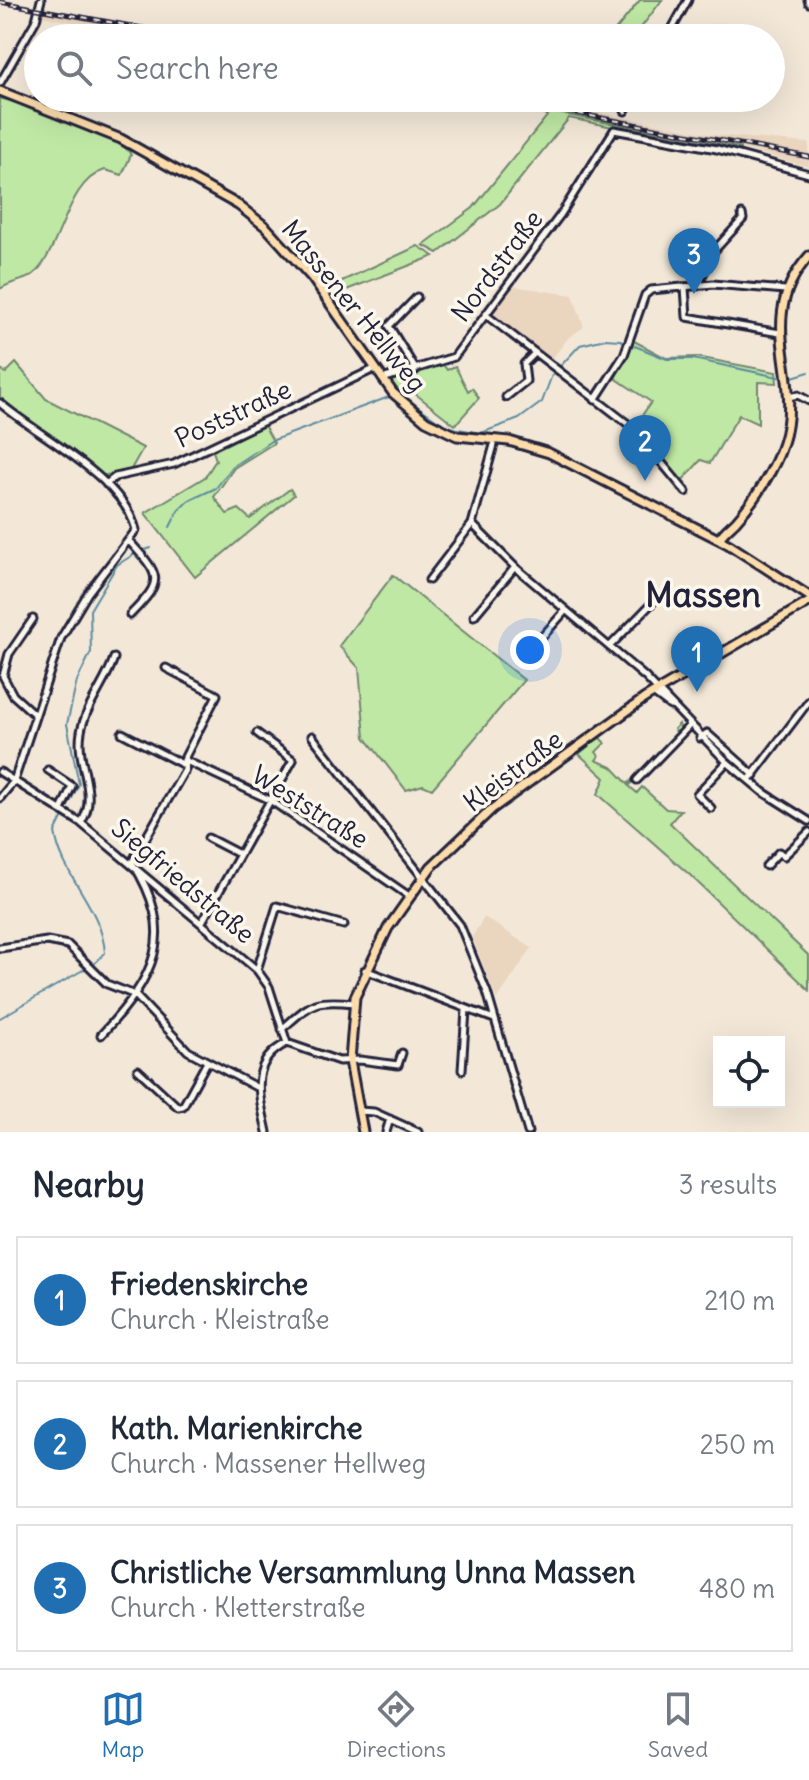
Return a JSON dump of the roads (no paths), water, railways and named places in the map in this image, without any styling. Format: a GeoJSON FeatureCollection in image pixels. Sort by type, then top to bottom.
{"type":"FeatureCollection","features":[{"type":"Feature","properties":{"kind":"main road","name":"Massener Hellweg"},"geometry":{"type":"LineString","coordinates":[[0,91],[24,101]]}},
{"type":"Feature","properties":{"kind":"main road","name":"Massener Hellweg"},"geometry":{"type":"LineString","coordinates":[[53,112],[121,139],[200,180],[246,211],[278,240],[326,295],[374,369],[406,407],[439,429],[457,436],[509,441],[539,449],[719,539],[809,599]]}},
{"type":"Feature","properties":{"kind":"main road"},"geometry":{"type":"LineString","coordinates":[[719,539],[735,521],[780,453],[786,432],[787,397],[780,333],[785,290],[809,256]]}},
{"type":"Feature","properties":{"kind":"main road"},"geometry":{"type":"LineString","coordinates":[[728,544],[735,521]]}},
{"type":"Feature","properties":{"kind":"main road","name":"Kleistraße"},"geometry":{"type":"LineString","coordinates":[[363,1132],[350,1061],[354,1003],[365,970],[424,875],[492,809],[655,691],[809,599]]}},
{"type":"Feature","properties":{"kind":"street"},"geometry":{"type":"LineString","coordinates":[[34,24],[41,0]]}},
{"type":"Feature","properties":{"kind":"street"},"geometry":{"type":"LineString","coordinates":[[675,24],[688,0]]}},
{"type":"Feature","properties":{"kind":"street"},"geometry":{"type":"LineString","coordinates":[[0,83],[24,41]]}},
{"type":"Feature","properties":{"kind":"street","name":"Nordstraße"},"geometry":{"type":"LineString","coordinates":[[382,379],[454,357],[561,214],[610,133],[620,130],[703,146],[809,174]]}},
{"type":"Feature","properties":{"kind":"street"},"geometry":{"type":"LineString","coordinates":[[698,286],[712,253],[743,219],[742,214]]}},
{"type":"Feature","properties":{"kind":"street"},"geometry":{"type":"LineString","coordinates":[[692,243],[712,253]]}},
{"type":"Feature","properties":{"kind":"street"},"geometry":{"type":"LineString","coordinates":[[595,400],[628,346],[648,292],[698,286],[785,290]]}},
{"type":"Feature","properties":{"kind":"street"},"geometry":{"type":"LineString","coordinates":[[685,287],[687,317],[780,333]]}},
{"type":"Feature","properties":{"kind":"street"},"geometry":{"type":"LineString","coordinates":[[416,370],[389,326],[417,297]]}},
{"type":"Feature","properties":{"kind":"street"},"geometry":{"type":"LineString","coordinates":[[486,315],[632,427],[686,492]]}},
{"type":"Feature","properties":{"kind":"street"},"geometry":{"type":"LineString","coordinates":[[506,397],[526,381],[524,364],[535,353]]}},
{"type":"Feature","properties":{"kind":"street","name":"Poststraße"},"geometry":{"type":"LineString","coordinates":[[106,484],[115,477],[174,464],[374,369]]}},
{"type":"Feature","properties":{"kind":"street"},"geometry":{"type":"LineString","coordinates":[[787,397],[798,395],[809,401]]}},
{"type":"Feature","properties":{"kind":"street"},"geometry":{"type":"LineString","coordinates":[[0,403],[106,484],[126,508],[136,528],[101,574],[61,638],[14,781],[0,798]]}},
{"type":"Feature","properties":{"kind":"street"},"geometry":{"type":"LineString","coordinates":[[429,580],[472,524],[494,445]]}},
{"type":"Feature","properties":{"kind":"street"},"geometry":{"type":"LineString","coordinates":[[472,524],[515,567],[610,646],[727,762],[809,821]]}},
{"type":"Feature","properties":{"kind":"street"},"geometry":{"type":"LineString","coordinates":[[129,541],[155,572],[157,583],[130,615]]}},
{"type":"Feature","properties":{"kind":"street"},"geometry":{"type":"LineString","coordinates":[[474,616],[515,567]]}},
{"type":"Feature","properties":{"kind":"street"},"geometry":{"type":"LineString","coordinates":[[610,646],[656,599]]}},
{"type":"Feature","properties":{"kind":"street"},"geometry":{"type":"LineString","coordinates":[[525,656],[566,610]]}},
{"type":"Feature","properties":{"kind":"street"},"geometry":{"type":"LineString","coordinates":[[33,619],[9,654],[3,676],[13,695],[34,714]]}},
{"type":"Feature","properties":{"kind":"street","name":"Siegfriedstraße"},"geometry":{"type":"LineString","coordinates":[[114,658],[81,730],[82,759],[91,797],[81,823],[132,862],[257,970],[269,987],[287,1043]]}},
{"type":"Feature","properties":{"kind":"street"},"geometry":{"type":"LineString","coordinates":[[101,1035],[135,995],[153,955],[159,928],[151,894],[132,862],[217,695],[166,668]]}},
{"type":"Feature","properties":{"kind":"street"},"geometry":{"type":"LineString","coordinates":[[752,778],[809,701]]}},
{"type":"Feature","properties":{"kind":"street"},"geometry":{"type":"LineString","coordinates":[[637,780],[689,726]]}},
{"type":"Feature","properties":{"kind":"street","name":"Weststraße"},"geometry":{"type":"LineString","coordinates":[[122,733],[270,800],[409,896]]}},
{"type":"Feature","properties":{"kind":"street"},"geometry":{"type":"LineString","coordinates":[[202,922],[293,760],[257,733]]}},
{"type":"Feature","properties":{"kind":"street"},"geometry":{"type":"LineString","coordinates":[[700,738],[707,733],[752,778]]}},
{"type":"Feature","properties":{"kind":"street"},"geometry":{"type":"LineString","coordinates":[[312,736],[424,875],[460,925],[474,955],[528,1132]]}},
{"type":"Feature","properties":{"kind":"street"},"geometry":{"type":"LineString","coordinates":[[711,808],[697,794],[727,762]]}},
{"type":"Feature","properties":{"kind":"street"},"geometry":{"type":"LineString","coordinates":[[48,770],[72,786],[64,812]]}},
{"type":"Feature","properties":{"kind":"street"},"geometry":{"type":"LineString","coordinates":[[0,772],[81,823]]}},
{"type":"Feature","properties":{"kind":"street"},"geometry":{"type":"LineString","coordinates":[[766,866],[779,852],[784,856],[809,832]]}},
{"type":"Feature","properties":{"kind":"street"},"geometry":{"type":"LineString","coordinates":[[208,838],[239,854]]}},
{"type":"Feature","properties":{"kind":"street"},"geometry":{"type":"LineString","coordinates":[[257,970],[277,906],[344,925]]}},
{"type":"Feature","properties":{"kind":"street"},"geometry":{"type":"LineString","coordinates":[[0,948],[61,943],[74,949],[107,984],[135,995],[188,1051],[256,1087]]}},
{"type":"Feature","properties":{"kind":"street"},"geometry":{"type":"LineString","coordinates":[[365,970],[495,1020]]}},
{"type":"Feature","properties":{"kind":"street"},"geometry":{"type":"LineString","coordinates":[[282,1029],[313,1002],[354,1003]]}},
{"type":"Feature","properties":{"kind":"street"},"geometry":{"type":"LineString","coordinates":[[462,1070],[466,1010]]}},
{"type":"Feature","properties":{"kind":"street"},"geometry":{"type":"LineString","coordinates":[[267,1132],[256,1087],[263,1064],[287,1043],[334,1059],[350,1061],[398,1065],[402,1053]]}},
{"type":"Feature","properties":{"kind":"street"},"geometry":{"type":"LineString","coordinates":[[138,1070],[178,1107],[183,1106],[207,1062]]}},
{"type":"Feature","properties":{"kind":"street"},"geometry":{"type":"LineString","coordinates":[[359,1111],[374,1112],[418,1132]]}},
{"type":"Feature","properties":{"kind":"street"},"geometry":{"type":"LineString","coordinates":[[386,1132],[390,1119]]}},
{"type":"Feature","properties":{"kind":"waterway"},"geometry":{"type":"LineString","coordinates":[[403,396],[447,427],[481,433],[519,419],[542,402],[552,375],[580,345],[605,339],[620,340],[667,359],[693,359],[783,378]]}},
{"type":"Feature","properties":{"kind":"waterway"},"geometry":{"type":"LineString","coordinates":[[789,378],[809,372]]}},
{"type":"Feature","properties":{"kind":"waterway"},"geometry":{"type":"LineString","coordinates":[[170,527],[178,511],[188,501],[216,488],[233,466],[271,441],[389,397]]}},
{"type":"Feature","properties":{"kind":"waterway"},"geometry":{"type":"LineString","coordinates":[[142,551],[151,548]]}},
{"type":"Feature","properties":{"kind":"waterway"},"geometry":{"type":"LineString","coordinates":[[0,1018],[95,963],[105,953],[97,921],[65,863],[55,832],[79,784],[67,724],[77,681],[91,652],[90,610],[117,565],[136,553]]}},
{"type":"Feature","properties":{"kind":"railway"},"geometry":{"type":"LineString","coordinates":[[0,2],[120,24]]}},
{"type":"Feature","properties":{"kind":"railway"},"geometry":{"type":"LineString","coordinates":[[570,112],[809,157]]}},
{"type":"Feature","properties":{"kind":"place","name":"Christliche Versammlung Unna Massen"},"geometry":{"type":"Point","coordinates":[694,294]}},
{"type":"Feature","properties":{"kind":"place","name":"Kath. Marienkirche"},"geometry":{"type":"Point","coordinates":[645,481]}},
{"type":"Feature","properties":{"kind":"place","name":"Friedenskirche"},"geometry":{"type":"Point","coordinates":[697,692]}},
{"type":"Feature","properties":{"kind":"district","name":"Massen"},"geometry":{"type":"Point","coordinates":[703,595]}}]}
